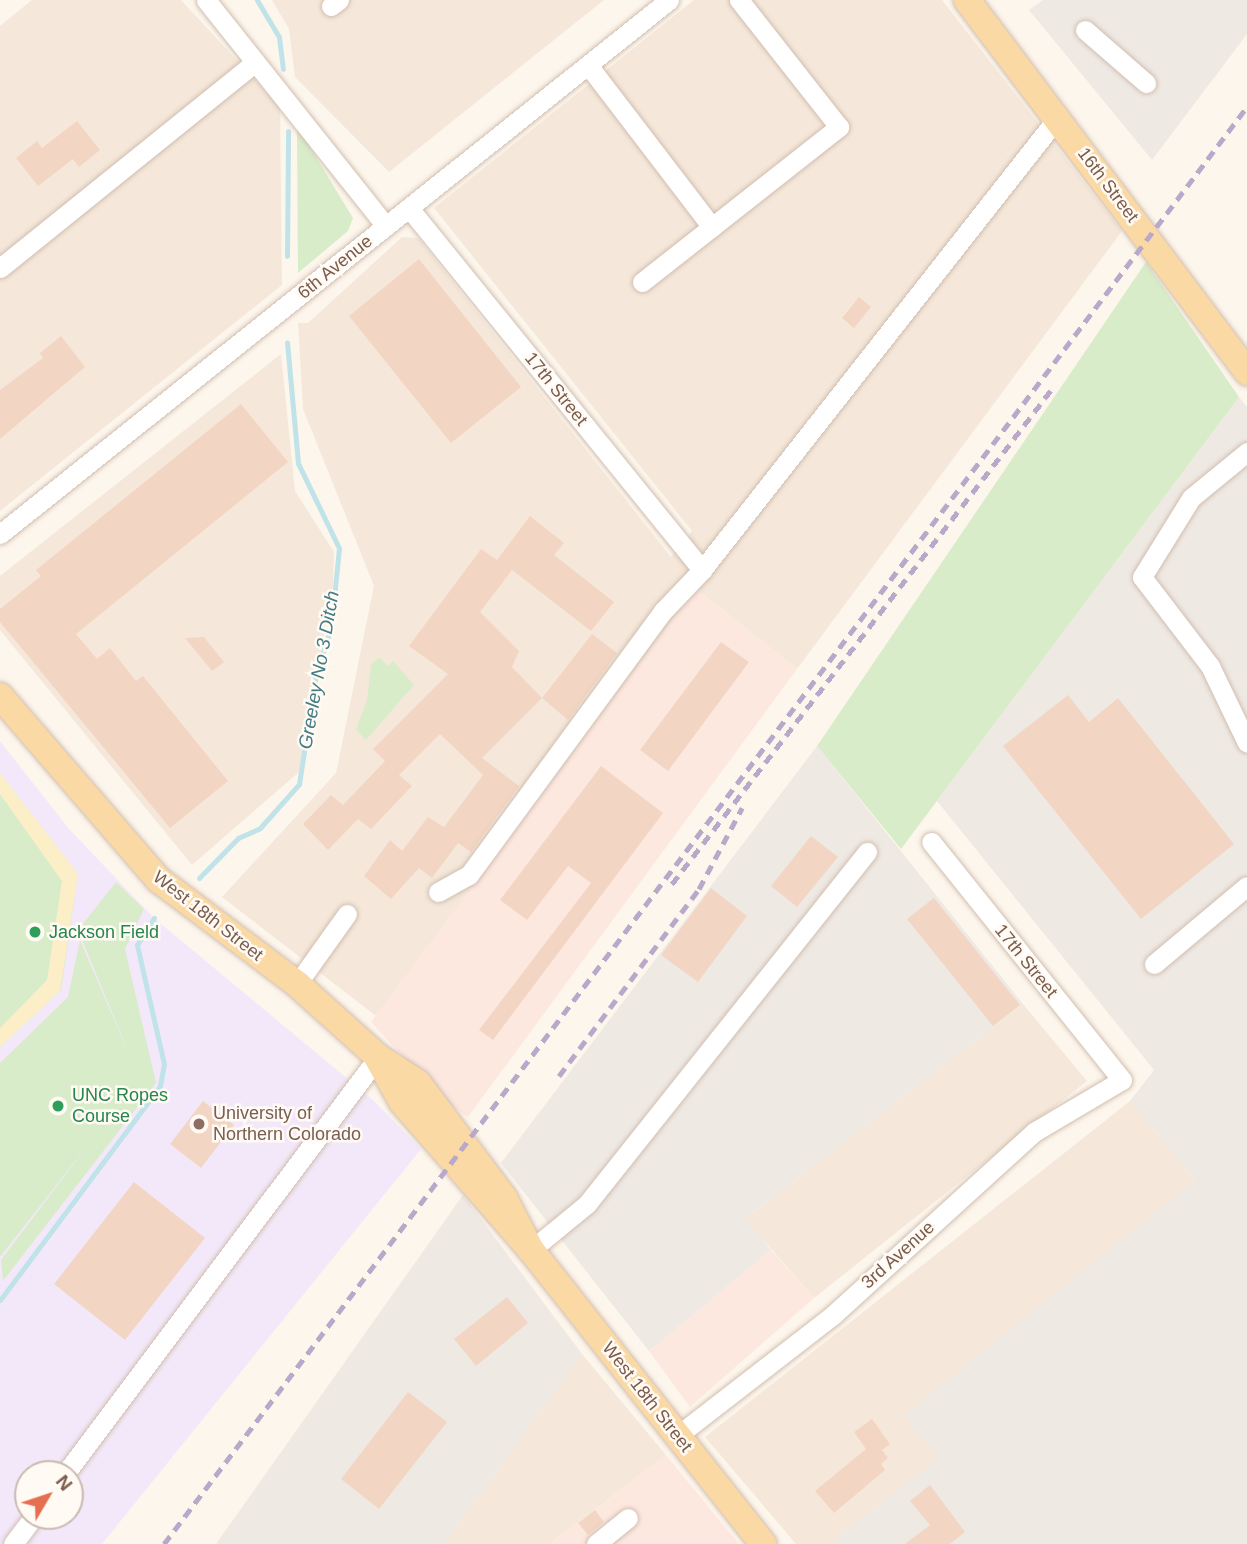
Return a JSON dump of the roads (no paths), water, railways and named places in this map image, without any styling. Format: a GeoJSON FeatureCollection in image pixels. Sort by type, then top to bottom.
{"type":"FeatureCollection","features":[{"type":"Feature","properties":{"kind":"main road","name":"16th Street"},"geometry":{"type":"LineString","coordinates":[[967,0],[1058,117],[1247,372]]}},
{"type":"Feature","properties":{"kind":"main road","name":"West 18th Street"},"geometry":{"type":"LineString","coordinates":[[0,696],[159,880],[297,984],[377,1057],[418,1083],[503,1198],[531,1250],[764,1544]]}},
{"type":"Feature","properties":{"kind":"street"},"geometry":{"type":"LineString","coordinates":[[206,0],[386,226]]}},
{"type":"Feature","properties":{"kind":"street","name":"6th Avenue"},"geometry":{"type":"LineString","coordinates":[[0,534],[669,0]]}},
{"type":"Feature","properties":{"kind":"street"},"geometry":{"type":"LineString","coordinates":[[642,282],[839,127],[739,0]]}},
{"type":"Feature","properties":{"kind":"street"},"geometry":{"type":"LineString","coordinates":[[1085,30],[1146,83]]}},
{"type":"Feature","properties":{"kind":"street"},"geometry":{"type":"LineString","coordinates":[[0,268],[255,62]]}},
{"type":"Feature","properties":{"kind":"street"},"geometry":{"type":"LineString","coordinates":[[588,65],[712,226]]}},
{"type":"Feature","properties":{"kind":"street"},"geometry":{"type":"LineString","coordinates":[[438,892],[469,875],[663,611],[702,570],[1058,117]]}},
{"type":"Feature","properties":{"kind":"street","name":"17th Street"},"geometry":{"type":"LineString","coordinates":[[409,208],[702,570]]}},
{"type":"Feature","properties":{"kind":"street"},"geometry":{"type":"LineString","coordinates":[[1247,452],[1191,498],[1142,577],[1210,666],[1247,743]]}},
{"type":"Feature","properties":{"kind":"street","name":"17th Street"},"geometry":{"type":"LineString","coordinates":[[930,842],[1122,1080]]}},
{"type":"Feature","properties":{"kind":"street"},"geometry":{"type":"LineString","coordinates":[[531,1250],[587,1204],[867,852]]}},
{"type":"Feature","properties":{"kind":"street"},"geometry":{"type":"LineString","coordinates":[[1154,964],[1247,886]]}},
{"type":"Feature","properties":{"kind":"street"},"geometry":{"type":"LineString","coordinates":[[297,984],[346,914]]}},
{"type":"Feature","properties":{"kind":"street"},"geometry":{"type":"LineString","coordinates":[[75,1460],[377,1057]]}},
{"type":"Feature","properties":{"kind":"street","name":"3rd Avenue"},"geometry":{"type":"LineString","coordinates":[[677,1436],[833,1315],[1034,1132],[1122,1080]]}},
{"type":"Feature","properties":{"kind":"street"},"geometry":{"type":"LineString","coordinates":[[596,1544],[628,1518]]}},
{"type":"Feature","properties":{"kind":"waterway","name":"Greeley No 3 Ditch"},"geometry":{"type":"LineString","coordinates":[[257,0],[279,37],[283,69]]}},
{"type":"Feature","properties":{"kind":"waterway","name":"Greeley No 3 Ditch"},"geometry":{"type":"LineString","coordinates":[[287,256],[288,131]]}},
{"type":"Feature","properties":{"kind":"waterway","name":"Greeley No 3 Ditch"},"geometry":{"type":"LineString","coordinates":[[199,878],[238,838],[260,828],[299,784],[316,674],[331,627],[339,548],[298,463],[287,342]]}},
{"type":"Feature","properties":{"kind":"waterway","name":"Greeley No 3 Ditch"},"geometry":{"type":"LineString","coordinates":[[0,1300],[160,1086],[164,1064],[137,945],[154,918]]}},
{"type":"Feature","properties":{"kind":"railway"},"geometry":{"type":"LineString","coordinates":[[164,1544],[1247,107]]}},
{"type":"Feature","properties":{"kind":"railway"},"geometry":{"type":"LineString","coordinates":[[672,884],[1055,385]]}},
{"type":"Feature","properties":{"kind":"railway"},"geometry":{"type":"LineString","coordinates":[[559,1076],[699,889],[742,808]]}},
{"type":"Feature","properties":{"kind":"place","name":"Jackson Field"},"geometry":{"type":"Point","coordinates":[35,932]}},
{"type":"Feature","properties":{"kind":"place","name":"UNC Ropes Course"},"geometry":{"type":"Point","coordinates":[58,1106]}},
{"type":"Feature","properties":{"kind":"place","name":"University of Northern Colorado"},"geometry":{"type":"Point","coordinates":[199,1124]}}]}
